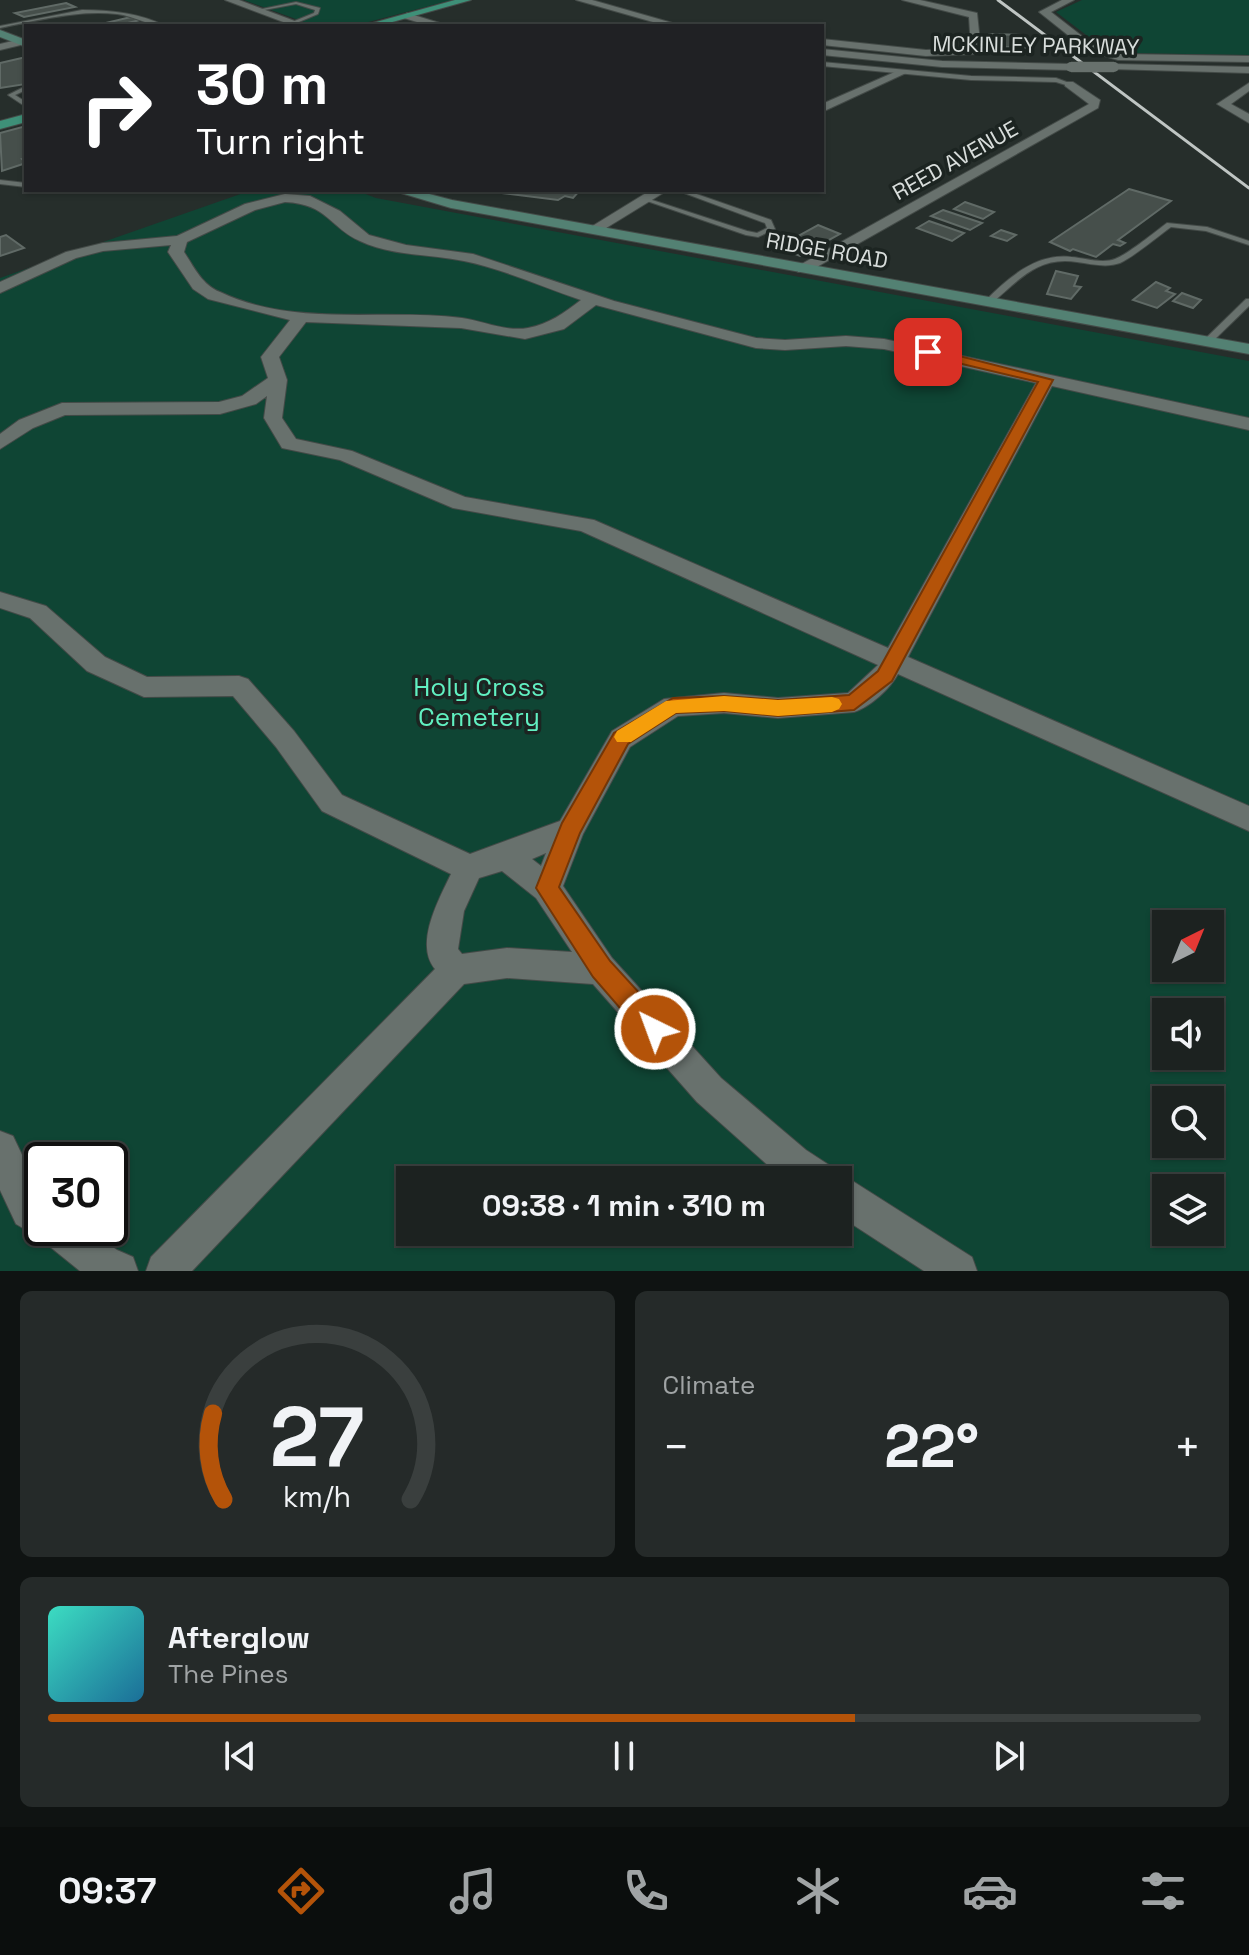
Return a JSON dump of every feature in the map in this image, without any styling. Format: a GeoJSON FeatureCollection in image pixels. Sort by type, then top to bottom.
{"type":"FeatureCollection","features":[{"type":"Feature","properties":{"kind":"main road"},"geometry":{"type":"LineString","coordinates":[[375,24],[466,0]]}},
{"type":"Feature","properties":{"kind":"main road"},"geometry":{"type":"LineString","coordinates":[[0,33],[24,43]]}},
{"type":"Feature","properties":{"kind":"main road"},"geometry":{"type":"LineString","coordinates":[[0,125],[24,119]]}},
{"type":"Feature","properties":{"kind":"main road","name":"RIDGE ROAD"},"geometry":{"type":"LineString","coordinates":[[406,192],[451,204],[1249,349]]}},
{"type":"Feature","properties":{"kind":"street"},"geometry":{"type":"LineString","coordinates":[[230,0],[298,24]]}},
{"type":"Feature","properties":{"kind":"street"},"geometry":{"type":"LineString","coordinates":[[581,0],[671,24]]}},
{"type":"Feature","properties":{"kind":"street"},"geometry":{"type":"LineString","coordinates":[[824,42],[926,53],[976,51],[974,15],[907,0]]}},
{"type":"Feature","properties":{"kind":"street"},"geometry":{"type":"LineString","coordinates":[[1069,0],[1044,12],[1092,49],[1107,55],[1249,59]]}},
{"type":"Feature","properties":{"kind":"street"},"geometry":{"type":"LineString","coordinates":[[407,16],[433,24]]}},
{"type":"Feature","properties":{"kind":"street"},"geometry":{"type":"LineString","coordinates":[[0,47],[24,43]]}},
{"type":"Feature","properties":{"kind":"street","name":"MCKINLEY PARKWAY"},"geometry":{"type":"LineString","coordinates":[[824,52],[942,64],[1249,70]]}},
{"type":"Feature","properties":{"kind":"street"},"geometry":{"type":"LineString","coordinates":[[824,107],[901,73]]}},
{"type":"Feature","properties":{"kind":"street","name":"REED AVENUE"},"geometry":{"type":"LineString","coordinates":[[803,269],[1094,106],[1096,102],[1087,93],[1069,84]]}},
{"type":"Feature","properties":{"kind":"street"},"geometry":{"type":"LineString","coordinates":[[1249,86],[1223,104],[1249,119]]}},
{"type":"Feature","properties":{"kind":"street"},"geometry":{"type":"LineString","coordinates":[[593,230],[658,192]]}},
{"type":"Feature","properties":{"kind":"street"},"geometry":{"type":"LineString","coordinates":[[0,288],[81,252],[180,240],[250,207],[285,198],[305,199],[335,214],[364,238],[406,249],[468,257],[594,299],[756,343],[785,345],[846,341],[884,344],[1249,424]]}},
{"type":"Feature","properties":{"kind":"street"},"geometry":{"type":"LineString","coordinates":[[180,240],[176,252],[199,286],[214,296],[269,312],[301,317],[461,323],[525,334],[558,325],[594,299]]}},
{"type":"Feature","properties":{"kind":"street"},"geometry":{"type":"LineString","coordinates":[[301,317],[270,357],[278,380],[273,418],[289,444],[345,455],[460,503],[586,525],[1249,819]]}},
{"type":"Feature","properties":{"kind":"street"},"geometry":{"type":"LineString","coordinates":[[0,443],[26,424],[62,409],[220,408],[249,400],[278,380]]}},
{"type":"Feature","properties":{"kind":"street"},"geometry":{"type":"LineString","coordinates":[[547,888],[570,830],[621,739],[673,706],[724,703],[778,708],[854,702],[885,676],[1046,380]]}},
{"type":"Feature","properties":{"kind":"street"},"geometry":{"type":"LineString","coordinates":[[0,600],[38,612],[96,664],[144,687],[239,686],[285,739],[332,803],[469,868],[506,857],[570,830]]}},
{"type":"Feature","properties":{"kind":"street"},"geometry":{"type":"LineString","coordinates":[[506,857],[547,888],[601,969],[709,1090],[798,1166]]}},
{"type":"Feature","properties":{"kind":"street"},"geometry":{"type":"LineString","coordinates":[[456,970],[442,954],[449,911],[469,868]]}},
{"type":"Feature","properties":{"kind":"street"},"geometry":{"type":"LineString","coordinates":[[165,1271],[456,970],[507,963],[601,969]]}},
{"type":"Feature","properties":{"kind":"street"},"geometry":{"type":"LineString","coordinates":[[0,1149],[24,1200]]}},
{"type":"Feature","properties":{"kind":"street"},"geometry":{"type":"LineString","coordinates":[[852,1202],[958,1271]]}},
{"type":"Feature","properties":{"kind":"street"},"geometry":{"type":"LineString","coordinates":[[78,1246],[119,1271]]}},
{"type":"Feature","properties":{"kind":"lane"},"geometry":{"type":"LineString","coordinates":[[259,10],[296,3],[318,9],[316,14],[298,24]]}},
{"type":"Feature","properties":{"kind":"lane"},"geometry":{"type":"LineString","coordinates":[[0,27],[88,8],[124,11],[158,24]]}},
{"type":"Feature","properties":{"kind":"lane"},"geometry":{"type":"LineString","coordinates":[[824,64],[901,73],[1056,80],[1069,84]]}},
{"type":"Feature","properties":{"kind":"lane"},"geometry":{"type":"LineString","coordinates":[[24,89],[11,95],[24,104]]}},
{"type":"Feature","properties":{"kind":"lane"},"geometry":{"type":"LineString","coordinates":[[0,182],[24,185]]}},
{"type":"Feature","properties":{"kind":"lane"},"geometry":{"type":"LineString","coordinates":[[647,200],[746,233],[758,235],[771,229],[768,222],[685,192]]}},
{"type":"Feature","properties":{"kind":"lane"},"geometry":{"type":"LineString","coordinates":[[989,301],[1040,262],[1058,257],[1109,263],[1118,261],[1170,225],[1207,229],[1249,243]]}},
{"type":"Feature","properties":{"kind":"lane"},"geometry":{"type":"LineString","coordinates":[[1208,341],[1249,301]]}},
{"type":"Feature","properties":{"kind":"green space"},"geometry":{"type":"Polygon","coordinates":[[[244,0],[452,0],[361,24],[310,24],[244,0]]]}},
{"type":"Feature","properties":{"kind":"green space"},"geometry":{"type":"Polygon","coordinates":[[[1082,0],[1249,0],[1249,55],[1124,53],[1102,47],[1056,12],[1082,0]]]}},
{"type":"Feature","properties":{"kind":"green space","name":"Holy Cross Cemetery"},"geometry":{"type":"Polygon","coordinates":[[[246,192],[360,192],[376,198],[1249,361],[1249,1271],[0,1271],[0,278],[246,192]]]}},
{"type":"Feature","properties":{"kind":"building"},"geometry":{"type":"Polygon","coordinates":[[[66,3],[75,7],[24,17],[15,13],[66,3]]]}},
{"type":"Feature","properties":{"kind":"building"},"geometry":{"type":"Polygon","coordinates":[[[131,17],[140,20],[124,24],[101,24],[131,17]]]}},
{"type":"Feature","properties":{"kind":"building"},"geometry":{"type":"Polygon","coordinates":[[[990,34],[1022,35],[1032,48],[1001,47],[990,34]]]}},
{"type":"Feature","properties":{"kind":"building"},"geometry":{"type":"Polygon","coordinates":[[[24,57],[24,84],[0,88],[0,63],[24,57]]]}},
{"type":"Feature","properties":{"kind":"building"},"geometry":{"type":"Polygon","coordinates":[[[24,127],[24,164],[2,171],[0,133],[24,127]]]}},
{"type":"Feature","properties":{"kind":"building"},"geometry":{"type":"Polygon","coordinates":[[[1129,189],[1171,201],[1118,240],[1125,243],[1120,246],[1113,244],[1096,257],[1050,242],[1129,189]]]}},
{"type":"Feature","properties":{"kind":"building"},"geometry":{"type":"Polygon","coordinates":[[[493,192],[578,192],[573,198],[565,196],[558,200],[493,192]]]}},
{"type":"Feature","properties":{"kind":"building"},"geometry":{"type":"Polygon","coordinates":[[[965,202],[994,212],[983,219],[954,209],[965,202]]]}},
{"type":"Feature","properties":{"kind":"building"},"geometry":{"type":"Polygon","coordinates":[[[943,210],[982,223],[970,230],[931,216],[943,210]]]}},
{"type":"Feature","properties":{"kind":"building"},"geometry":{"type":"Polygon","coordinates":[[[929,221],[964,233],[952,241],[917,228],[929,221]]]}},
{"type":"Feature","properties":{"kind":"building"},"geometry":{"type":"Polygon","coordinates":[[[818,225],[840,234],[800,256],[778,247],[818,225]]]}},
{"type":"Feature","properties":{"kind":"building"},"geometry":{"type":"Polygon","coordinates":[[[1001,230],[1016,235],[1007,241],[991,236],[1001,230]]]}},
{"type":"Feature","properties":{"kind":"building"},"geometry":{"type":"Polygon","coordinates":[[[6,235],[24,248],[0,256],[0,237],[6,235]]]}},
{"type":"Feature","properties":{"kind":"building"},"geometry":{"type":"Polygon","coordinates":[[[1056,271],[1078,276],[1074,286],[1081,287],[1071,299],[1047,294],[1056,271]]]}},
{"type":"Feature","properties":{"kind":"building"},"geometry":{"type":"Polygon","coordinates":[[[1156,282],[1170,288],[1166,291],[1175,294],[1157,308],[1133,300],[1156,282]]]}},
{"type":"Feature","properties":{"kind":"building"},"geometry":{"type":"Polygon","coordinates":[[[1182,293],[1201,300],[1193,308],[1173,301],[1182,293]]]}},
{"type":"Feature","properties":{"kind":"railway"},"geometry":{"type":"LineString","coordinates":[[998,0],[1249,188]]}},
{"type":"Feature","properties":{"kind":"slow traffic"},"geometry":{"type":"LineString","coordinates":[[624,737],[673,706],[724,703],[778,708],[832,704]]}},
{"type":"Feature","properties":{"kind":"route"},"geometry":{"type":"LineString","coordinates":[[655,1029],[601,969],[547,888],[570,830],[621,739],[673,706],[724,703],[778,708],[854,702],[885,676],[1046,380],[928,352]]}}]}
